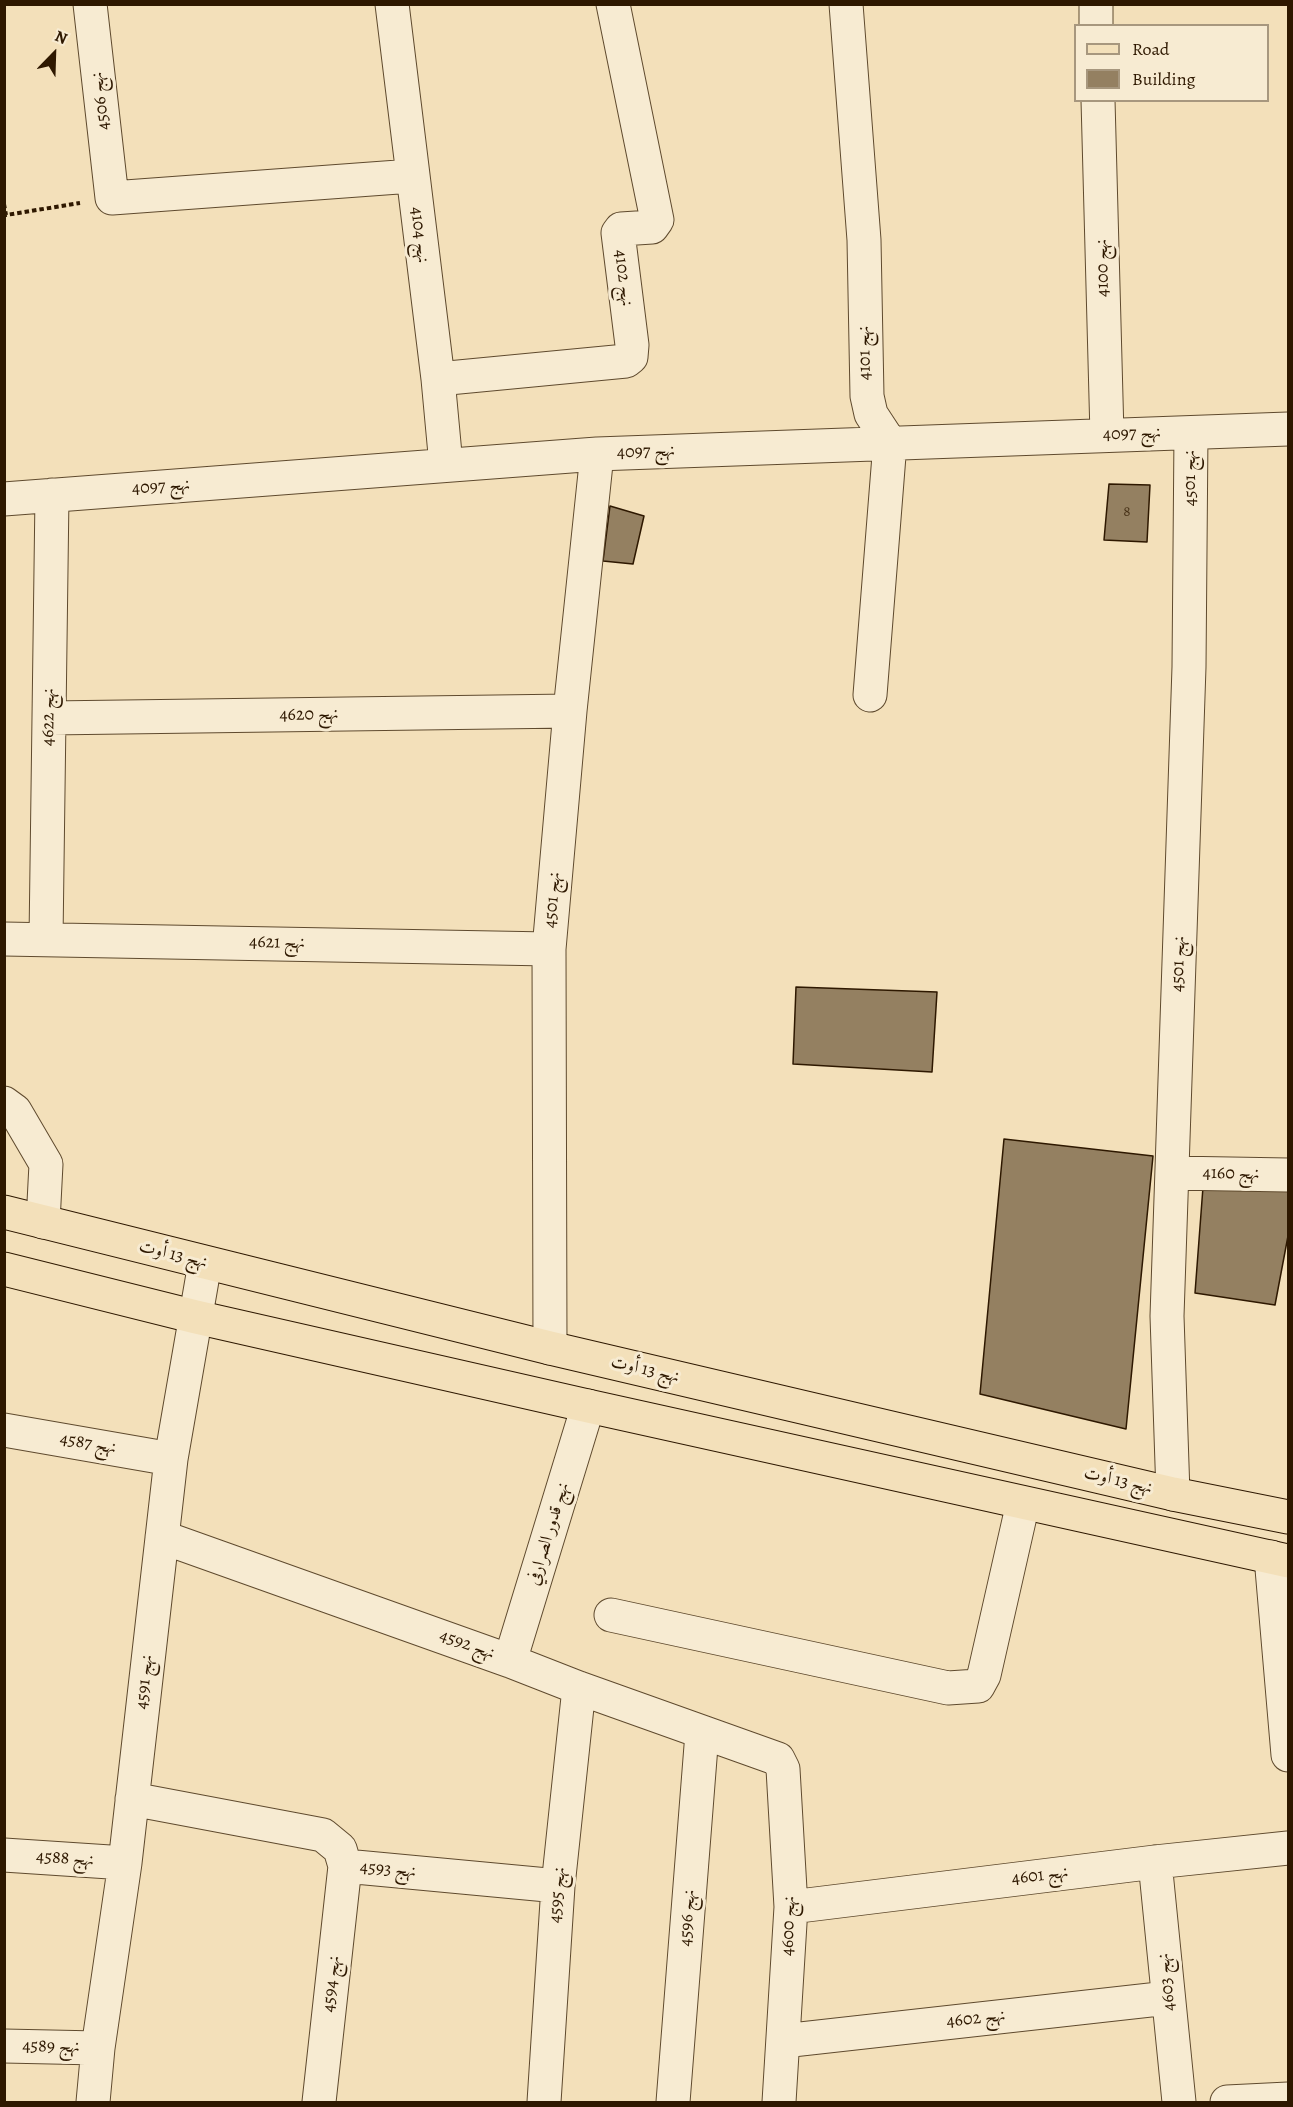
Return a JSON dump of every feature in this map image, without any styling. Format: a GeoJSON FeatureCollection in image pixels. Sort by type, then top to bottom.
{"type":"FeatureCollection","features":[{"type":"Feature","properties":{"kind":"main road","name":"نهج 13 أوت"},"geometry":{"type":"LineString","coordinates":[[4,1212],[550,1348],[1173,1494],[1288,1517]]}},
{"type":"Feature","properties":{"kind":"main road"},"geometry":{"type":"LineString","coordinates":[[4,1269],[196,1317],[1280,1559]]}},
{"type":"Feature","properties":{"kind":"street","name":"نهج 4506"},"geometry":{"type":"LineString","coordinates":[[90,4],[112,198]]}},
{"type":"Feature","properties":{"kind":"street","name":"نهج 4104"},"geometry":{"type":"LineString","coordinates":[[392,4],[438,379],[446,465]]}},
{"type":"Feature","properties":{"kind":"street","name":"نهج 4102"},"geometry":{"type":"LineString","coordinates":[[438,379],[626,361],[631,357],[632,345],[618,233],[621,229],[652,227],[657,220],[613,4]]}},
{"type":"Feature","properties":{"kind":"street","name":"نهج 4101"},"geometry":{"type":"LineString","coordinates":[[846,4],[864,240],[867,396],[874,420],[890,443]]}},
{"type":"Feature","properties":{"kind":"street"},"geometry":{"type":"LineString","coordinates":[[1096,4],[1096,24]]}},
{"type":"Feature","properties":{"kind":"street","name":"نهج 4100"},"geometry":{"type":"LineString","coordinates":[[1098,102],[1107,435]]}},
{"type":"Feature","properties":{"kind":"street"},"geometry":{"type":"LineString","coordinates":[[112,198],[412,176]]}},
{"type":"Feature","properties":{"kind":"street","name":"نهج 4097"},"geometry":{"type":"LineString","coordinates":[[4,499],[597,454],[1288,429]]}},
{"type":"Feature","properties":{"kind":"street","name":"نهج 4501"},"geometry":{"type":"LineString","coordinates":[[1173,1494],[1167,1316],[1189,667],[1191,433]]}},
{"type":"Feature","properties":{"kind":"street"},"geometry":{"type":"LineString","coordinates":[[870,695],[890,443]]}},
{"type":"Feature","properties":{"kind":"street","name":"نهج 4501"},"geometry":{"type":"LineString","coordinates":[[550,1348],[549,949],[570,711],[597,454]]}},
{"type":"Feature","properties":{"kind":"street","name":"نهج 4622"},"geometry":{"type":"LineString","coordinates":[[46,939],[52,495]]}},
{"type":"Feature","properties":{"kind":"street","name":"نهج 4620"},"geometry":{"type":"LineString","coordinates":[[49,718],[570,711]]}},
{"type":"Feature","properties":{"kind":"street","name":"نهج 4621"},"geometry":{"type":"LineString","coordinates":[[4,939],[549,949]]}},
{"type":"Feature","properties":{"kind":"street"},"geometry":{"type":"LineString","coordinates":[[4,1102],[15,1111],[46,1164],[43,1222]]}},
{"type":"Feature","properties":{"kind":"street","name":"نهج 4160"},"geometry":{"type":"LineString","coordinates":[[1173,1173],[1288,1176]]}},
{"type":"Feature","properties":{"kind":"street","name":"نهج 4591"},"geometry":{"type":"LineString","coordinates":[[93,2103],[98,2048],[125,1863],[171,1459],[205,1263]]}},
{"type":"Feature","properties":{"kind":"street","name":"نهج قدور الصرارفي"},"geometry":{"type":"LineString","coordinates":[[510,1661],[588,1406]]}},
{"type":"Feature","properties":{"kind":"street","name":"نهج 4587"},"geometry":{"type":"LineString","coordinates":[[4,1430],[171,1459]]}},
{"type":"Feature","properties":{"kind":"street"},"geometry":{"type":"LineString","coordinates":[[611,1615],[948,1688],[978,1686],[984,1675],[1023,1503]]}},
{"type":"Feature","properties":{"kind":"street","name":"نهج 4592"},"geometry":{"type":"LineString","coordinates":[[162,1537],[771,1756]]}},
{"type":"Feature","properties":{"kind":"street"},"geometry":{"type":"LineString","coordinates":[[1280,1559],[1288,1755]]}},
{"type":"Feature","properties":{"kind":"street","name":"نهج 4595"},"geometry":{"type":"LineString","coordinates":[[544,2103],[558,1886],[579,1688]]}},
{"type":"Feature","properties":{"kind":"street","name":"نهج 4596"},"geometry":{"type":"LineString","coordinates":[[674,2103],[702,1733]]}},
{"type":"Feature","properties":{"kind":"street","name":"نهج 4600"},"geometry":{"type":"LineString","coordinates":[[771,1756],[778,1759],[783,1769],[791,1907],[779,2103]]}},
{"type":"Feature","properties":{"kind":"street","name":"نهج 4593"},"geometry":{"type":"LineString","coordinates":[[132,1799],[324,1835],[340,1849],[345,1866],[558,1886]]}},
{"type":"Feature","properties":{"kind":"street","name":"نهج 4601"},"geometry":{"type":"LineString","coordinates":[[791,1907],[1288,1848]]}},
{"type":"Feature","properties":{"kind":"street","name":"نهج 4588"},"geometry":{"type":"LineString","coordinates":[[4,1855],[125,1863]]}},
{"type":"Feature","properties":{"kind":"street","name":"نهج 4603"},"geometry":{"type":"LineString","coordinates":[[1155,1862],[1179,2103]]}},
{"type":"Feature","properties":{"kind":"street","name":"نهج 4594"},"geometry":{"type":"LineString","coordinates":[[320,2103],[345,1866]]}},
{"type":"Feature","properties":{"kind":"street","name":"نهج 4602"},"geometry":{"type":"LineString","coordinates":[[783,2041],[1168,1998]]}},
{"type":"Feature","properties":{"kind":"street","name":"نهج 4589"},"geometry":{"type":"LineString","coordinates":[[4,2046],[98,2048]]}},
{"type":"Feature","properties":{"kind":"street"},"geometry":{"type":"LineString","coordinates":[[1227,2103],[1288,2099]]}},
{"type":"Feature","properties":{"kind":"path"},"geometry":{"type":"LineString","coordinates":[[4,204],[6,215],[112,198]]}},
{"type":"Feature","properties":{"kind":"building"},"geometry":{"type":"Polygon","coordinates":[[[1109,484],[1150,485],[1147,542],[1104,540],[1109,484]]]}},
{"type":"Feature","properties":{"kind":"building"},"geometry":{"type":"Polygon","coordinates":[[[610,506],[644,516],[633,564],[603,561],[610,506]]]}},
{"type":"Feature","properties":{"kind":"building"},"geometry":{"type":"Polygon","coordinates":[[[796,987],[937,992],[932,1072],[793,1064],[796,987]]]}},
{"type":"Feature","properties":{"kind":"building"},"geometry":{"type":"Polygon","coordinates":[[[1004,1139],[1153,1156],[1126,1429],[980,1394],[1004,1139]]]}},
{"type":"Feature","properties":{"kind":"building"},"geometry":{"type":"Polygon","coordinates":[[[1203,1187],[1288,1189],[1288,1236],[1275,1305],[1195,1293],[1203,1187]]]}}]}
